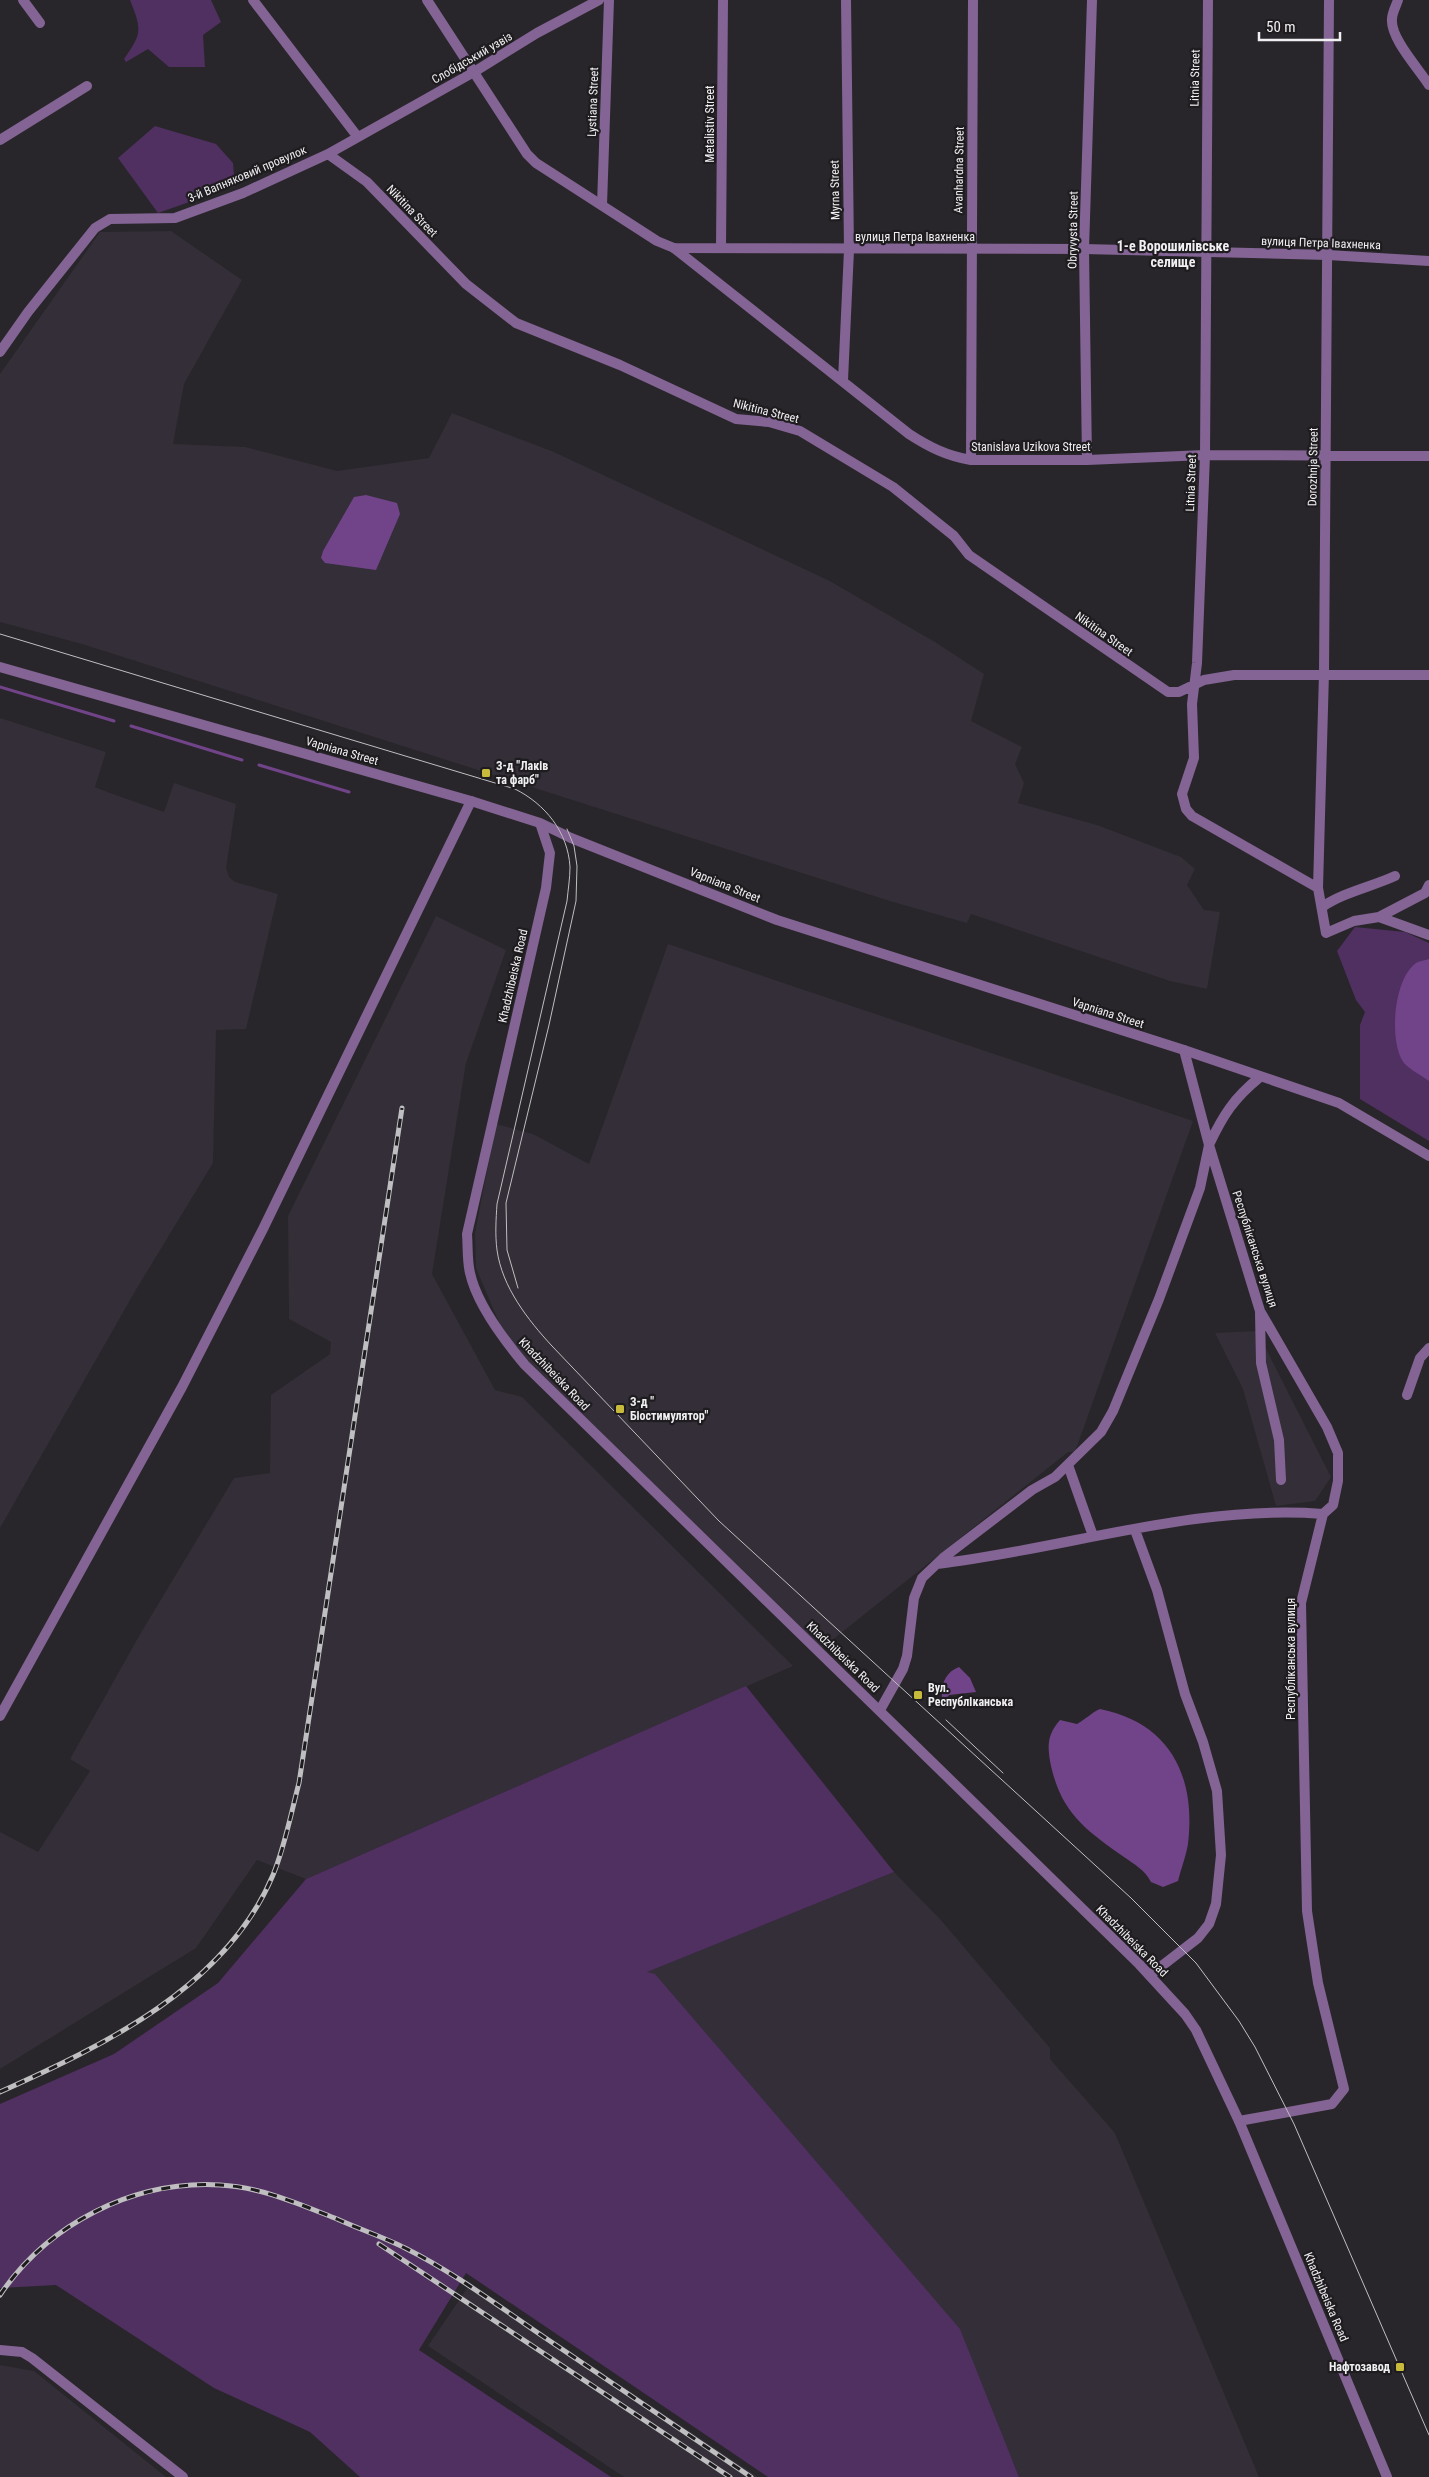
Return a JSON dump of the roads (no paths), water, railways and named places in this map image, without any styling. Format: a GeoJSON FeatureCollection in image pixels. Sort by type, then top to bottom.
{"type":"FeatureCollection","features":[{"type":"Feature","properties":{"kind":"street"},"geometry":{"type":"LineString","coordinates":[[22,0],[40,23]]}},
{"type":"Feature","properties":{"kind":"street"},"geometry":{"type":"LineString","coordinates":[[253,0],[357,136],[328,154]]}},
{"type":"Feature","properties":{"kind":"street","name":"вулиця Петра Івахненка"},"geometry":{"type":"LineString","coordinates":[[428,0],[527,154],[536,163],[657,241],[674,248],[848,250],[1084,249],[1328,255],[1429,262]]}},
{"type":"Feature","properties":{"kind":"street","name":"Слобідський узвіз"},"geometry":{"type":"LineString","coordinates":[[357,136],[474,72],[537,33],[600,0]]}},
{"type":"Feature","properties":{"kind":"street","name":"Lystiana Street"},"geometry":{"type":"LineString","coordinates":[[602,204],[609,0]]}},
{"type":"Feature","properties":{"kind":"street","name":"Metalistiv Street"},"geometry":{"type":"LineString","coordinates":[[721,248],[723,0]]}},
{"type":"Feature","properties":{"kind":"street","name":"Myrna Street"},"geometry":{"type":"LineString","coordinates":[[843,380],[848,250],[846,0]]}},
{"type":"Feature","properties":{"kind":"street","name":"Avanhardna Street"},"geometry":{"type":"LineString","coordinates":[[971,460],[973,0]]}},
{"type":"Feature","properties":{"kind":"street","name":"Obryvysta Street"},"geometry":{"type":"LineString","coordinates":[[1087,460],[1084,249],[1092,0]]}},
{"type":"Feature","properties":{"kind":"street","name":"Litnia Street"},"geometry":{"type":"LineString","coordinates":[[1208,0],[1204,455],[1197,663],[1192,704],[1194,758],[1182,794],[1186,809],[1192,816],[1318,888]]}},
{"type":"Feature","properties":{"kind":"street","name":"Dorozhnja Street"},"geometry":{"type":"LineString","coordinates":[[1329,0],[1324,673],[1318,888],[1326,933],[1354,921],[1379,917]]}},
{"type":"Feature","properties":{"kind":"street"},"geometry":{"type":"LineString","coordinates":[[1398,0],[1392,17],[1393,29],[1405,51],[1429,85]]}},
{"type":"Feature","properties":{"kind":"street"},"geometry":{"type":"LineString","coordinates":[[0,140],[87,86]]}},
{"type":"Feature","properties":{"kind":"street","name":"3-й Вапняковий провулок"},"geometry":{"type":"LineString","coordinates":[[0,352],[28,312],[96,228],[110,219],[175,218],[243,193],[328,154]]}},
{"type":"Feature","properties":{"kind":"street","name":"Nikitina Street"},"geometry":{"type":"LineString","coordinates":[[328,154],[367,182],[466,284],[516,323],[620,365],[736,419],[769,422],[800,431],[893,487],[954,536],[969,555],[1160,688],[1174,693],[1213,678],[1234,675],[1324,673],[1429,675]]}},
{"type":"Feature","properties":{"kind":"street","name":"Stanislava Uzikova Street"},"geometry":{"type":"LineString","coordinates":[[674,248],[924,444],[941,452],[971,460],[1087,460],[1204,455],[1429,456]]}},
{"type":"Feature","properties":{"kind":"street","name":"Vapniana Street"},"geometry":{"type":"LineString","coordinates":[[0,667],[471,801],[540,823],[571,838],[777,920],[1184,1050],[1339,1103],[1429,1156]]}},
{"type":"Feature","properties":{"kind":"street"},"geometry":{"type":"LineString","coordinates":[[0,1716],[182,1387],[263,1230],[471,801]]}},
{"type":"Feature","properties":{"kind":"street","name":"Khadzhibeiska Road"},"geometry":{"type":"LineString","coordinates":[[540,823],[550,853],[546,888],[467,1234],[470,1273],[499,1334],[525,1365],[880,1710],[1150,1976],[1185,2014],[1196,2030],[1239,2120],[1387,2477]]}},
{"type":"Feature","properties":{"kind":"street"},"geometry":{"type":"LineString","coordinates":[[1322,907],[1336,897],[1370,887],[1395,876]]}},
{"type":"Feature","properties":{"kind":"street"},"geometry":{"type":"LineString","coordinates":[[1379,917],[1425,894],[1429,885]]}},
{"type":"Feature","properties":{"kind":"street"},"geometry":{"type":"LineString","coordinates":[[1411,901],[1429,898]]}},
{"type":"Feature","properties":{"kind":"street"},"geometry":{"type":"LineString","coordinates":[[1379,917],[1429,935]]}},
{"type":"Feature","properties":{"kind":"street","name":"Республіканська вулиця"},"geometry":{"type":"LineString","coordinates":[[1184,1050],[1209,1145],[1260,1311],[1327,1427],[1338,1453],[1338,1481],[1333,1504],[1323,1514],[1301,1603],[1307,1911],[1318,1983],[1344,2090],[1332,2104],[1239,2120]]}},
{"type":"Feature","properties":{"kind":"street"},"geometry":{"type":"LineString","coordinates":[[880,1710],[902,1669],[906,1656],[917,1588],[922,1578],[936,1564],[1068,1465],[1100,1432],[1114,1411],[1159,1299],[1200,1188],[1209,1145],[1224,1114],[1242,1092],[1260,1077]]}},
{"type":"Feature","properties":{"kind":"street"},"geometry":{"type":"LineString","coordinates":[[1260,1311],[1261,1363],[1279,1440],[1281,1480]]}},
{"type":"Feature","properties":{"kind":"street"},"geometry":{"type":"LineString","coordinates":[[1407,1394],[1420,1358],[1429,1348]]}},
{"type":"Feature","properties":{"kind":"street"},"geometry":{"type":"LineString","coordinates":[[1068,1465],[1093,1536]]}},
{"type":"Feature","properties":{"kind":"street"},"geometry":{"type":"LineString","coordinates":[[936,1564],[1093,1536],[1252,1514],[1323,1514]]}},
{"type":"Feature","properties":{"kind":"street"},"geometry":{"type":"LineString","coordinates":[[1135,1530],[1157,1590],[1185,1694],[1203,1742],[1217,1791],[1221,1856],[1216,1904],[1209,1924],[1198,1938],[1150,1976]]}},
{"type":"Feature","properties":{"kind":"street"},"geometry":{"type":"LineString","coordinates":[[0,2350],[22,2352],[32,2358],[183,2477]]}},
{"type":"Feature","properties":{"kind":"waterway"},"geometry":{"type":"LineString","coordinates":[[0,687],[114,721]]}},
{"type":"Feature","properties":{"kind":"waterway"},"geometry":{"type":"LineString","coordinates":[[131,726],[242,760]]}},
{"type":"Feature","properties":{"kind":"waterway"},"geometry":{"type":"LineString","coordinates":[[259,765],[349,792]]}},
{"type":"Feature","properties":{"kind":"tram line"},"geometry":{"type":"LineString","coordinates":[[0,634],[515,789],[536,803],[553,821],[565,842],[570,867],[569,880],[567,901],[497,1204],[497,1250],[504,1277],[510,1290],[525,1314],[552,1346],[719,1521],[1131,1898],[1196,1963],[1239,2021],[1255,2047],[1294,2124],[1429,2435]]}},
{"type":"Feature","properties":{"kind":"tram line"},"geometry":{"type":"LineString","coordinates":[[518,1288],[507,1250],[506,1203],[549,1025],[576,901],[577,866],[574,846],[567,829]]}},
{"type":"Feature","properties":{"kind":"tram line"},"geometry":{"type":"LineString","coordinates":[[946,1720],[1003,1773]]}},
{"type":"Feature","properties":{"kind":"railway"},"geometry":{"type":"LineString","coordinates":[[0,2092],[40,2074],[120,2032],[158,2008],[194,1980],[225,1950],[252,1915],[273,1875],[299,1783],[402,1108]]}},
{"type":"Feature","properties":{"kind":"railway"},"geometry":{"type":"LineString","coordinates":[[0,2295],[42,2247],[68,2228],[95,2212],[125,2199],[156,2190],[188,2185],[220,2185],[250,2189],[280,2197],[308,2208],[388,2240],[423,2257],[474,2289],[751,2477]]}},
{"type":"Feature","properties":{"kind":"railway"},"geometry":{"type":"LineString","coordinates":[[379,2244],[730,2477]]}},
{"type":"Feature","properties":{"kind":"place","name":"З-д \"Лаків та фарб\""},"geometry":{"type":"Point","coordinates":[486,773]}},
{"type":"Feature","properties":{"kind":"place","name":"З-д \" Біостимулятор\""},"geometry":{"type":"Point","coordinates":[620,1409]}},
{"type":"Feature","properties":{"kind":"place","name":"Вул. Республіканська"},"geometry":{"type":"Point","coordinates":[918,1695]}},
{"type":"Feature","properties":{"kind":"place","name":"Нафтозавод"},"geometry":{"type":"Point","coordinates":[1400,2367]}},
{"type":"Feature","properties":{"kind":"district","name":"1-е Ворошилівське селище"},"geometry":{"type":"Point","coordinates":[1173,254]}}]}
